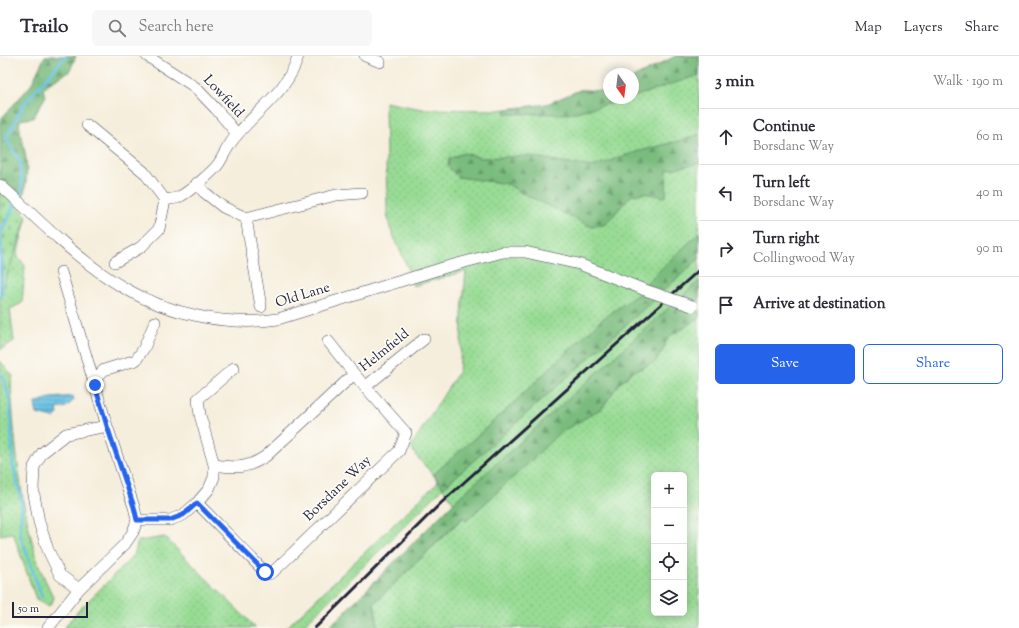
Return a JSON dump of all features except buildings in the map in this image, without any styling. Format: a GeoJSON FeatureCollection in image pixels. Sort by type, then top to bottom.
{"type":"FeatureCollection","features":[{"type":"Feature","properties":{"kind":"street","name":"Lowfield"},"geometry":{"type":"LineString","coordinates":[[147,56],[195,87],[237,134]]}},
{"type":"Feature","properties":{"kind":"street"},"geometry":{"type":"LineString","coordinates":[[165,200],[179,197],[218,165],[237,134],[273,99],[287,80],[298,56]]}},
{"type":"Feature","properties":{"kind":"street"},"geometry":{"type":"LineString","coordinates":[[86,125],[144,172],[165,200],[160,229],[141,247],[115,262]]}},
{"type":"Feature","properties":{"kind":"street"},"geometry":{"type":"LineString","coordinates":[[197,183],[204,192],[223,207],[246,218],[336,195],[362,193]]}},
{"type":"Feature","properties":{"kind":"street","name":"Old Lane"},"geometry":{"type":"LineString","coordinates":[[0,185],[56,237],[112,281],[127,290],[154,302],[180,311],[224,320],[244,322],[278,320],[446,267],[503,252],[525,252],[579,264],[695,308]]}},
{"type":"Feature","properties":{"kind":"street"},"geometry":{"type":"LineString","coordinates":[[246,218],[261,307]]}},
{"type":"Feature","properties":{"kind":"street"},"geometry":{"type":"LineString","coordinates":[[48,628],[79,589],[125,544],[133,532],[137,520],[61,272]]}},
{"type":"Feature","properties":{"kind":"street"},"geometry":{"type":"LineString","coordinates":[[95,385],[98,376],[104,370],[136,360],[144,348],[155,322]]}},
{"type":"Feature","properties":{"kind":"street","name":"Helmfield"},"geometry":{"type":"LineString","coordinates":[[365,387],[424,339]]}},
{"type":"Feature","properties":{"kind":"street","name":"Borsdane Way"},"geometry":{"type":"LineString","coordinates":[[197,503],[265,572],[269,574],[273,572],[399,451],[406,433],[354,374],[328,340]]}},
{"type":"Feature","properties":{"kind":"street"},"geometry":{"type":"LineString","coordinates":[[137,520],[170,520],[183,515],[197,503],[209,489],[214,477],[214,466],[200,415],[198,398],[234,368]]}},
{"type":"Feature","properties":{"kind":"street"},"geometry":{"type":"LineString","coordinates":[[214,466],[236,468],[256,463],[266,456],[354,374]]}},
{"type":"Feature","properties":{"kind":"street"},"geometry":{"type":"LineString","coordinates":[[79,589],[60,575],[48,550],[39,522],[34,489],[34,467],[42,453],[66,434],[107,426]]}},
{"type":"Feature","properties":{"kind":"green space"},"geometry":{"type":"Polygon","coordinates":[[[45,56],[76,56],[70,71],[48,84],[43,90],[46,96],[33,118],[20,120],[20,132],[27,170],[23,197],[0,181],[0,120],[31,85],[45,56]]]}},
{"type":"Feature","properties":{"kind":"green space"},"geometry":{"type":"Polygon","coordinates":[[[676,56],[699,56],[699,628],[378,628],[374,603],[464,517],[443,488],[301,628],[286,628],[438,482],[432,473],[416,456],[411,446],[459,371],[466,271],[413,286],[410,273],[390,228],[387,213],[385,102],[422,109],[498,110],[547,104],[580,90],[603,91],[603,104],[639,104],[639,75],[676,56]]]}},
{"type":"Feature","properties":{"kind":"green space"},"geometry":{"type":"Polygon","coordinates":[[[676,56],[699,56],[699,75],[639,95],[639,75],[676,56]]]}},
{"type":"Feature","properties":{"kind":"green space"},"geometry":{"type":"Polygon","coordinates":[[[580,90],[603,91],[603,104],[607,104],[568,114],[506,114],[505,110],[547,104],[580,90]]]}},
{"type":"Feature","properties":{"kind":"green space"},"geometry":{"type":"Polygon","coordinates":[[[699,134],[699,163],[667,170],[666,197],[643,193],[630,196],[606,224],[592,227],[518,191],[508,184],[458,177],[448,167],[449,159],[464,153],[482,158],[529,156],[592,167],[636,152],[686,139],[699,134]]]}},
{"type":"Feature","properties":{"kind":"green space"},"geometry":{"type":"Polygon","coordinates":[[[0,191],[27,216],[0,297],[0,191]]]}},
{"type":"Feature","properties":{"kind":"green space"},"geometry":{"type":"Polygon","coordinates":[[[0,194],[27,216],[17,255],[25,266],[22,303],[10,309],[14,341],[0,350],[0,194]]]}},
{"type":"Feature","properties":{"kind":"green space"},"geometry":{"type":"Polygon","coordinates":[[[699,233],[699,259],[663,291],[645,284],[699,233]]]}},
{"type":"Feature","properties":{"kind":"green space"},"geometry":{"type":"Polygon","coordinates":[[[699,281],[699,305],[680,298],[699,281]]]}},
{"type":"Feature","properties":{"kind":"green space"},"geometry":{"type":"Polygon","coordinates":[[[641,292],[657,297],[443,488],[434,474],[506,410],[601,320],[641,292]]]}},
{"type":"Feature","properties":{"kind":"green space"},"geometry":{"type":"Polygon","coordinates":[[[673,304],[699,312],[699,318],[672,335],[667,340],[663,350],[655,362],[632,372],[619,384],[602,408],[558,434],[466,521],[463,517],[374,603],[378,628],[333,628],[331,625],[454,502],[673,304]]]}},
{"type":"Feature","properties":{"kind":"green space"},"geometry":{"type":"Polygon","coordinates":[[[0,361],[13,376],[11,383],[14,427],[22,492],[30,535],[38,562],[54,599],[49,606],[36,599],[13,533],[0,535],[0,361]]]}},
{"type":"Feature","properties":{"kind":"green space"},"geometry":{"type":"Polygon","coordinates":[[[165,537],[256,628],[64,628],[77,612],[134,555],[138,541],[165,537]]]}},
{"type":"Feature","properties":{"kind":"water"},"geometry":{"type":"Polygon","coordinates":[[[73,396],[74,400],[66,407],[57,409],[58,414],[54,418],[37,414],[35,404],[40,401],[49,398],[73,396]]]}},
{"type":"Feature","properties":{"kind":"waterway"},"geometry":{"type":"LineString","coordinates":[[18,198],[22,191],[20,161],[6,139],[24,104],[66,56]]}},
{"type":"Feature","properties":{"kind":"waterway"},"geometry":{"type":"LineString","coordinates":[[0,296],[2,292],[1,233],[15,203]]}},
{"type":"Feature","properties":{"kind":"waterway"},"geometry":{"type":"LineString","coordinates":[[0,374],[3,376],[10,400],[13,465],[22,502],[20,534],[42,597]]}},
{"type":"Feature","properties":{"kind":"railway"},"geometry":{"type":"LineString","coordinates":[[315,628],[440,504],[699,270]]}},
{"type":"Feature","properties":{"kind":"route"},"geometry":{"type":"LineString","coordinates":[[95,385],[137,520],[170,520],[183,515],[197,503],[265,572]]}}]}
